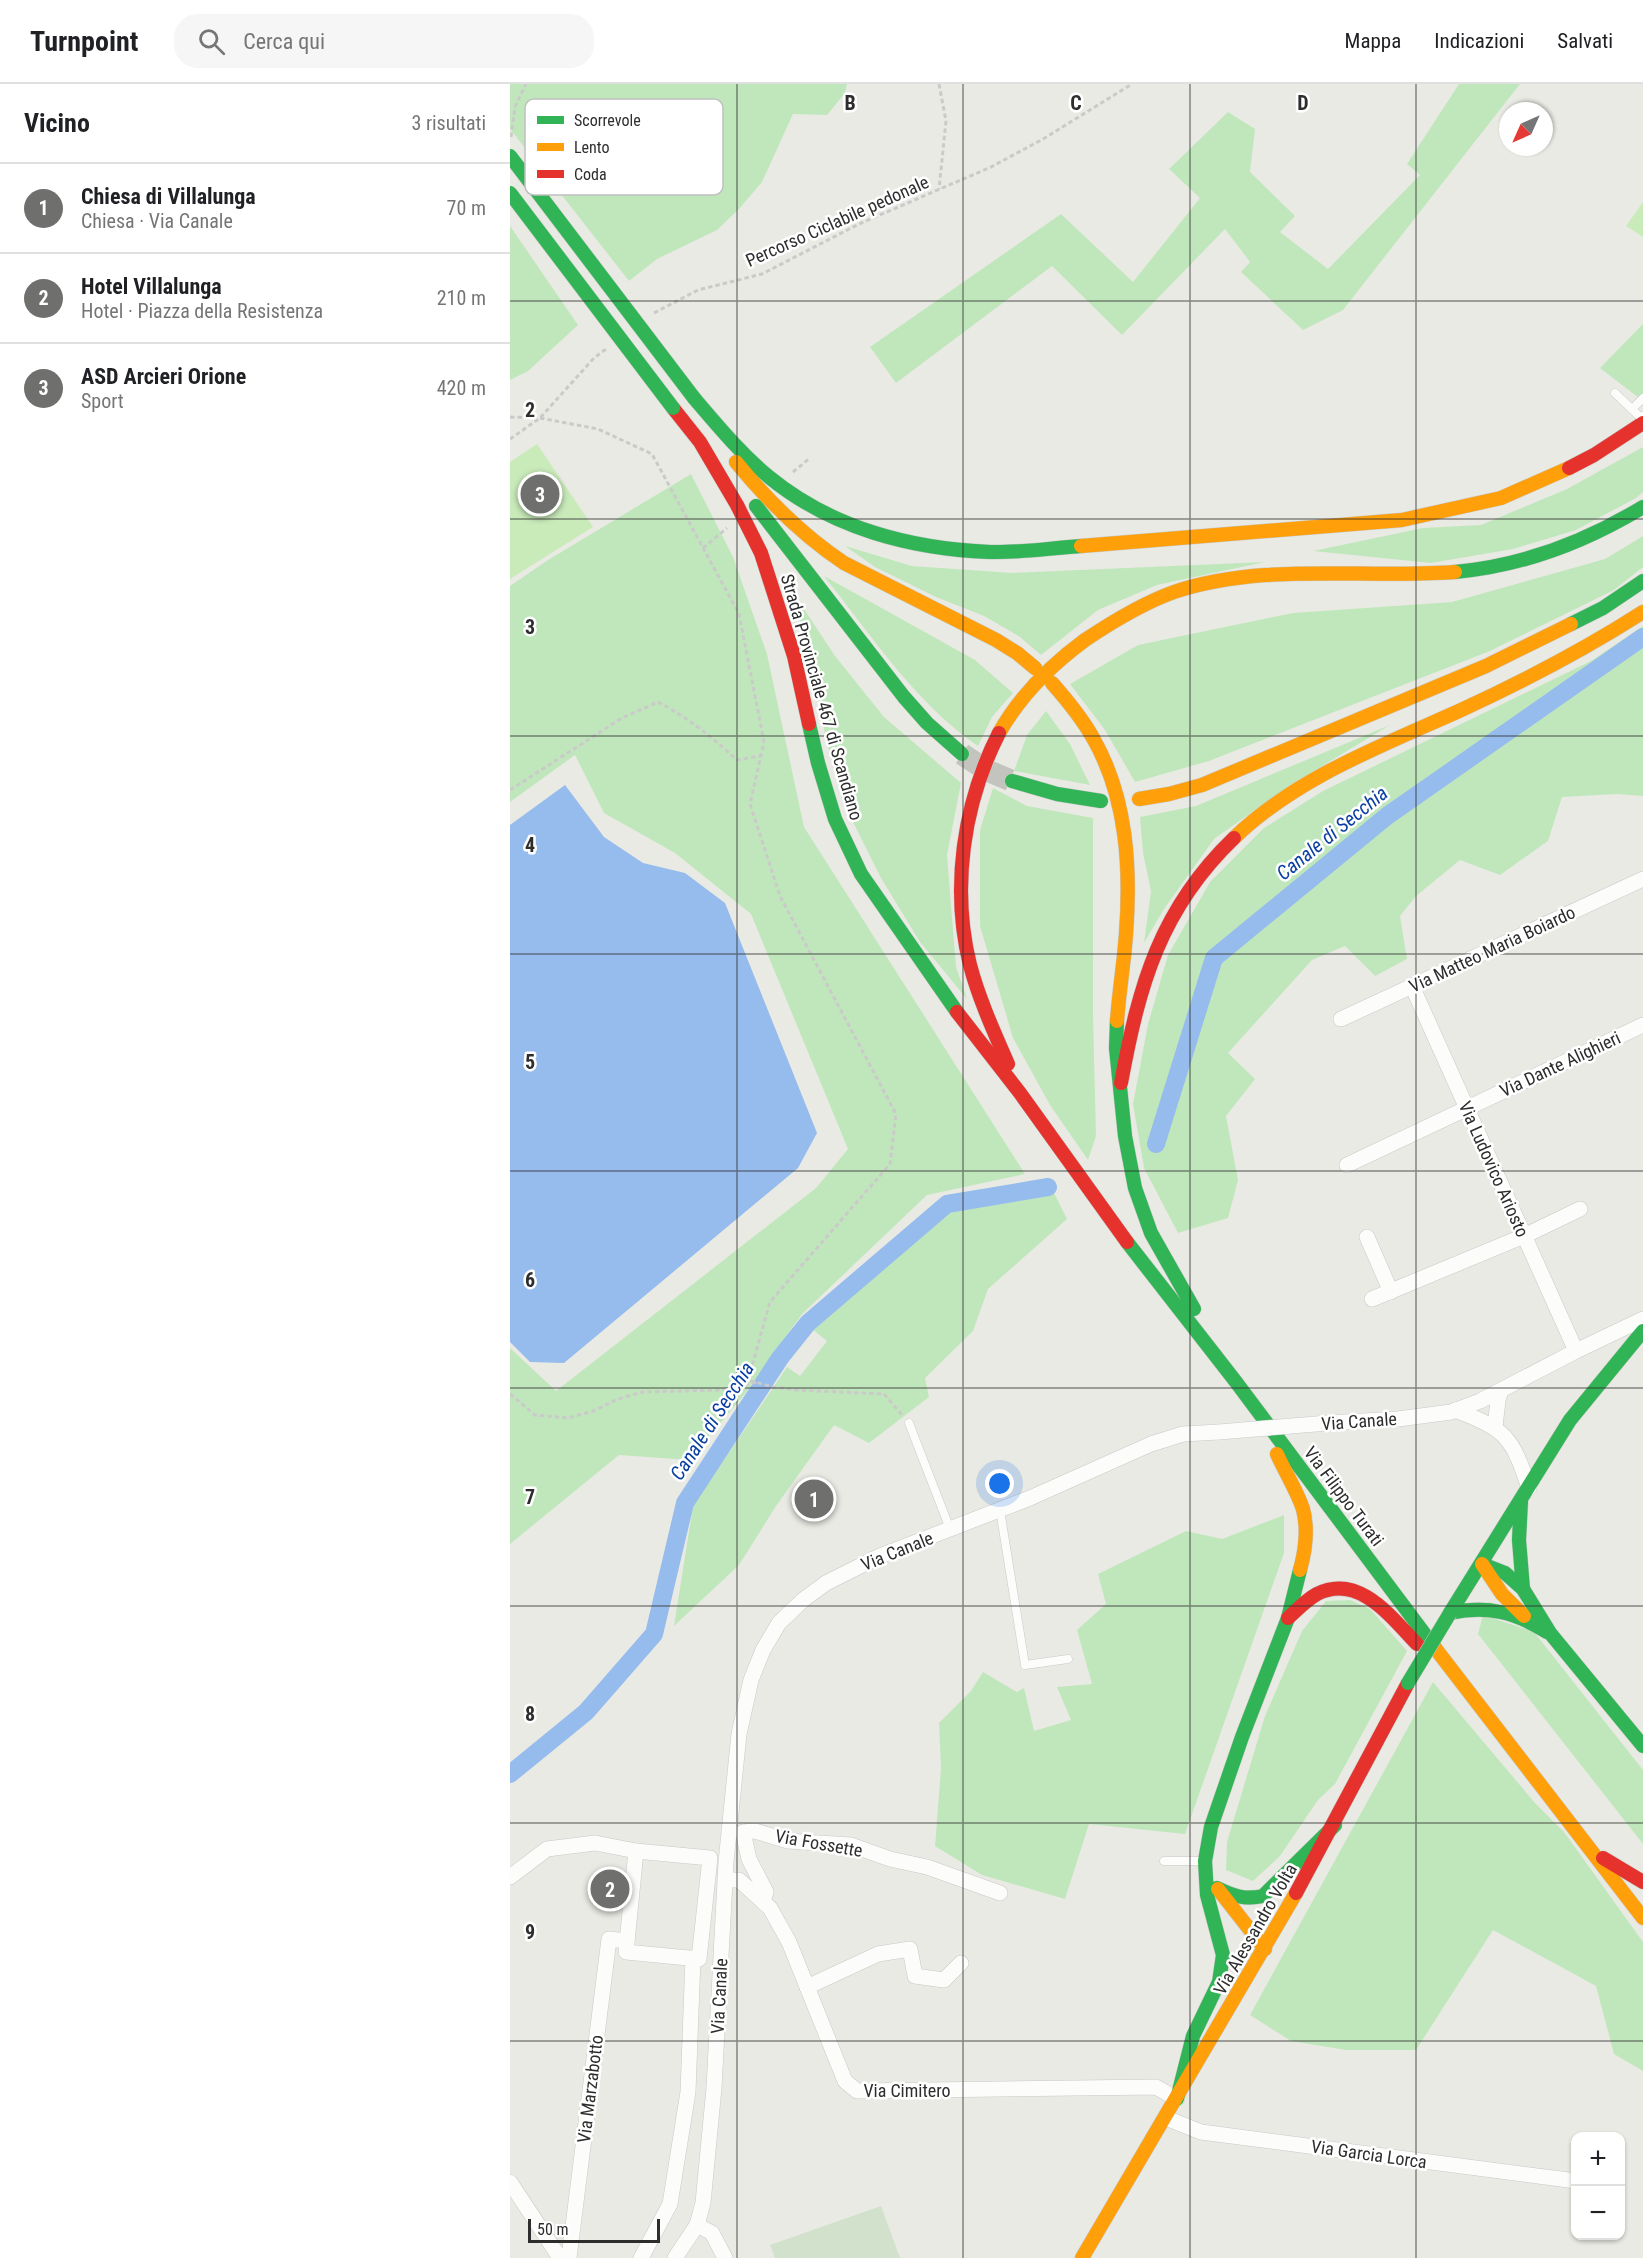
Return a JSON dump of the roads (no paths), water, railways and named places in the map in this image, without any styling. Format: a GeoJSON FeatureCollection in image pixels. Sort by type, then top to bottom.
{"type":"FeatureCollection","features":[{"type":"Feature","properties":{"kind":"main road"},"geometry":{"type":"LineString","coordinates":[[510,156],[525,176]]}},
{"type":"Feature","properties":{"kind":"main road","name":"Strada Provinciale 467 di Scandiano"},"geometry":{"type":"LineString","coordinates":[[510,193],[700,442],[737,505],[761,553],[794,656],[818,763],[835,819],[861,874],[940,990],[1020,1093]]}},
{"type":"Feature","properties":{"kind":"main road"},"geometry":{"type":"LineString","coordinates":[[540,195],[694,398],[731,441],[769,477],[822,512],[874,534],[936,548],[992,552],[1402,520],[1511,494],[1563,472],[1594,454],[1642,419]]}},
{"type":"Feature","properties":{"kind":"main road"},"geometry":{"type":"LineString","coordinates":[[694,398],[729,454],[774,508],[797,530],[844,563],[996,640],[1035,668]]}},
{"type":"Feature","properties":{"kind":"main road"},"geometry":{"type":"LineString","coordinates":[[700,442],[740,486],[904,697],[927,723],[962,754]]}},
{"type":"Feature","properties":{"kind":"main road"},"geometry":{"type":"LineString","coordinates":[[1020,1093],[978,993],[964,934],[962,888],[965,838],[975,790],[988,754],[1007,720],[1056,661],[1112,621],[1174,592],[1242,578],[1311,573],[1439,573],[1515,563],[1551,553],[1584,540],[1643,507]]}},
{"type":"Feature","properties":{"kind":"main road"},"geometry":{"type":"LineString","coordinates":[[1139,799],[1202,785],[1486,666],[1603,608],[1643,581]]}},
{"type":"Feature","properties":{"kind":"main road"},"geometry":{"type":"LineString","coordinates":[[1121,1083],[1137,1000],[1167,926],[1186,892],[1229,840],[1278,801],[1327,772],[1539,673],[1612,633],[1643,612]]}},
{"type":"Feature","properties":{"kind":"main road"},"geometry":{"type":"LineString","coordinates":[[1053,683],[1082,717],[1102,752],[1113,779],[1123,819],[1129,881],[1116,1046],[1125,1133],[1133,1182],[1146,1221],[1164,1259],[1264,1427],[1303,1510],[1305,1525],[1304,1556],[1288,1618],[1217,1805],[1207,1844],[1205,1861],[1207,1895],[1223,1955],[1219,1982],[1193,2036],[1177,2098]]}},
{"type":"Feature","properties":{"kind":"main road"},"geometry":{"type":"LineString","coordinates":[[1012,782],[1057,794],[1101,801]]}},
{"type":"Feature","properties":{"kind":"main road","name":"Via Filippo Turati"},"geometry":{"type":"LineString","coordinates":[[1020,1093],[1128,1244],[1235,1380],[1462,1685],[1643,1918]]}},
{"type":"Feature","properties":{"kind":"main road"},"geometry":{"type":"LineString","coordinates":[[1450,1613],[1570,1420],[1643,1331]]}},
{"type":"Feature","properties":{"kind":"main road"},"geometry":{"type":"LineString","coordinates":[[1523,1589],[1519,1540],[1525,1494]]}},
{"type":"Feature","properties":{"kind":"main road"},"geometry":{"type":"LineString","coordinates":[[1482,1564],[1505,1573],[1523,1589],[1550,1633],[1643,1746]]}},
{"type":"Feature","properties":{"kind":"main road"},"geometry":{"type":"LineString","coordinates":[[1482,1564],[1502,1594],[1524,1617],[1550,1633]]}},
{"type":"Feature","properties":{"kind":"main road"},"geometry":{"type":"LineString","coordinates":[[1288,1618],[1319,1592],[1352,1588],[1378,1604],[1435,1662],[1462,1685]]}},
{"type":"Feature","properties":{"kind":"main road"},"geometry":{"type":"LineString","coordinates":[[1450,1613],[1476,1608],[1503,1611],[1524,1617]]}},
{"type":"Feature","properties":{"kind":"main road","name":"Via Alessandro Volta"},"geometry":{"type":"LineString","coordinates":[[1082,2258],[1265,1949],[1335,1825],[1408,1683],[1450,1613]]}},
{"type":"Feature","properties":{"kind":"main road"},"geometry":{"type":"LineString","coordinates":[[1217,1888],[1249,1900],[1263,1896],[1335,1825]]}},
{"type":"Feature","properties":{"kind":"main road"},"geometry":{"type":"LineString","coordinates":[[1592,1851],[1643,1882]]}},
{"type":"Feature","properties":{"kind":"main road"},"geometry":{"type":"LineString","coordinates":[[1205,1861],[1217,1888],[1265,1949]]}},
{"type":"Feature","properties":{"kind":"main road"},"geometry":{"type":"LineString","coordinates":[[1213,1913],[1226,1930],[1236,1937],[1265,1949]]}},
{"type":"Feature","properties":{"kind":"street","name":"Via Matteo Maria Boiardo"},"geometry":{"type":"LineString","coordinates":[[1341,1019],[1643,879]]}},
{"type":"Feature","properties":{"kind":"street","name":"Via Ludovico Ariosto"},"geometry":{"type":"LineString","coordinates":[[1412,987],[1576,1351]]}},
{"type":"Feature","properties":{"kind":"street","name":"Via Dante Alighieri"},"geometry":{"type":"LineString","coordinates":[[1347,1165],[1643,1025]]}},
{"type":"Feature","properties":{"kind":"street"},"geometry":{"type":"LineString","coordinates":[[1372,1299],[1524,1236],[1580,1209]]}},
{"type":"Feature","properties":{"kind":"street"},"geometry":{"type":"LineString","coordinates":[[1367,1237],[1390,1292]]}},
{"type":"Feature","properties":{"kind":"street","name":"Via Canale"},"geometry":{"type":"LineString","coordinates":[[675,2258],[697,2225],[703,2203],[714,2088],[726,1862],[739,1734],[751,1680],[763,1650],[779,1623],[826,1582],[880,1556],[999,1510],[1152,1444],[1184,1434],[1424,1417],[1455,1410],[1501,1391],[1643,1319]]}},
{"type":"Feature","properties":{"kind":"street"},"geometry":{"type":"LineString","coordinates":[[1495,1427],[1501,1391]]}},
{"type":"Feature","properties":{"kind":"street"},"geometry":{"type":"LineString","coordinates":[[1455,1410],[1495,1427],[1513,1447],[1520,1460],[1525,1494]]}},
{"type":"Feature","properties":{"kind":"street","name":"Via Fossette"},"geometry":{"type":"LineString","coordinates":[[763,1900],[766,1892],[748,1859],[743,1832],[755,1831],[788,1841],[851,1845],[890,1859],[927,1867],[1000,1893]]}},
{"type":"Feature","properties":{"kind":"street"},"geometry":{"type":"LineString","coordinates":[[510,1877],[547,1849],[595,1843],[636,1851],[710,1858],[726,1862]]}},
{"type":"Feature","properties":{"kind":"street"},"geometry":{"type":"LineString","coordinates":[[636,1851],[626,1952],[699,1959],[710,1858]]}},
{"type":"Feature","properties":{"kind":"street","name":"Via Cimitero"},"geometry":{"type":"LineString","coordinates":[[725,1880],[739,1880],[770,1908],[789,1942],[845,2081],[856,2091],[1156,2087],[1177,2098]]}},
{"type":"Feature","properties":{"kind":"street","name":"Via Marzabotto"},"geometry":{"type":"LineString","coordinates":[[568,2258],[609,1939],[627,1941]]}},
{"type":"Feature","properties":{"kind":"street"},"geometry":{"type":"LineString","coordinates":[[701,1941],[721,1943]]}},
{"type":"Feature","properties":{"kind":"street"},"geometry":{"type":"LineString","coordinates":[[807,1987],[878,1954],[910,1949],[915,1976],[944,1980],[961,1963]]}},
{"type":"Feature","properties":{"kind":"street","name":"Via Canale"},"geometry":{"type":"LineString","coordinates":[[640,2258],[670,2204],[688,2092],[693,1958]]}},
{"type":"Feature","properties":{"kind":"street","name":"Via Garcia Lorca"},"geometry":{"type":"LineString","coordinates":[[1166,2118],[1202,2132],[1571,2180]]}},
{"type":"Feature","properties":{"kind":"street"},"geometry":{"type":"LineString","coordinates":[[510,2182],[560,2258]]}},
{"type":"Feature","properties":{"kind":"street"},"geometry":{"type":"LineString","coordinates":[[697,2225],[712,2233],[725,2258]]}},
{"type":"Feature","properties":{"kind":"lane"},"geometry":{"type":"LineString","coordinates":[[1615,393],[1642,419]]}},
{"type":"Feature","properties":{"kind":"lane"},"geometry":{"type":"LineString","coordinates":[[1632,410],[1643,398]]}},
{"type":"Feature","properties":{"kind":"lane"},"geometry":{"type":"LineString","coordinates":[[909,1423],[950,1529]]}},
{"type":"Feature","properties":{"kind":"lane"},"geometry":{"type":"LineString","coordinates":[[999,1510],[1025,1665],[1068,1659]]}},
{"type":"Feature","properties":{"kind":"lane"},"geometry":{"type":"LineString","coordinates":[[1164,1861],[1205,1861]]}},
{"type":"Feature","properties":{"kind":"water"},"geometry":{"type":"Polygon","coordinates":[[[565,785],[604,837],[643,863],[685,873],[725,903],[817,1133],[798,1168],[564,1363],[530,1362],[510,1342],[510,825],[565,785]]]}},
{"type":"Feature","properties":{"kind":"waterway","name":"Canale di Secchia"},"geometry":{"type":"LineString","coordinates":[[1156,1144],[1214,958],[1387,816],[1643,637]]}},
{"type":"Feature","properties":{"kind":"waterway","name":"Canale di Secchia"},"geometry":{"type":"LineString","coordinates":[[510,1774],[586,1712],[654,1634],[685,1503],[780,1358],[808,1323],[947,1204],[1048,1187]]}},
{"type":"Feature","properties":{"kind":"tunnel"},"geometry":{"type":"LineString","coordinates":[[962,754],[986,770],[1012,781]]}},
{"type":"Feature","properties":{"kind":"place","name":"ASD Arcieri Orione"},"geometry":{"type":"Point","coordinates":[540,494]}},
{"type":"Feature","properties":{"kind":"place","name":"Chiesa di Villalunga"},"geometry":{"type":"Point","coordinates":[814,1499]}},
{"type":"Feature","properties":{"kind":"place","name":"Hotel Villalunga"},"geometry":{"type":"Point","coordinates":[610,1889]}}]}
